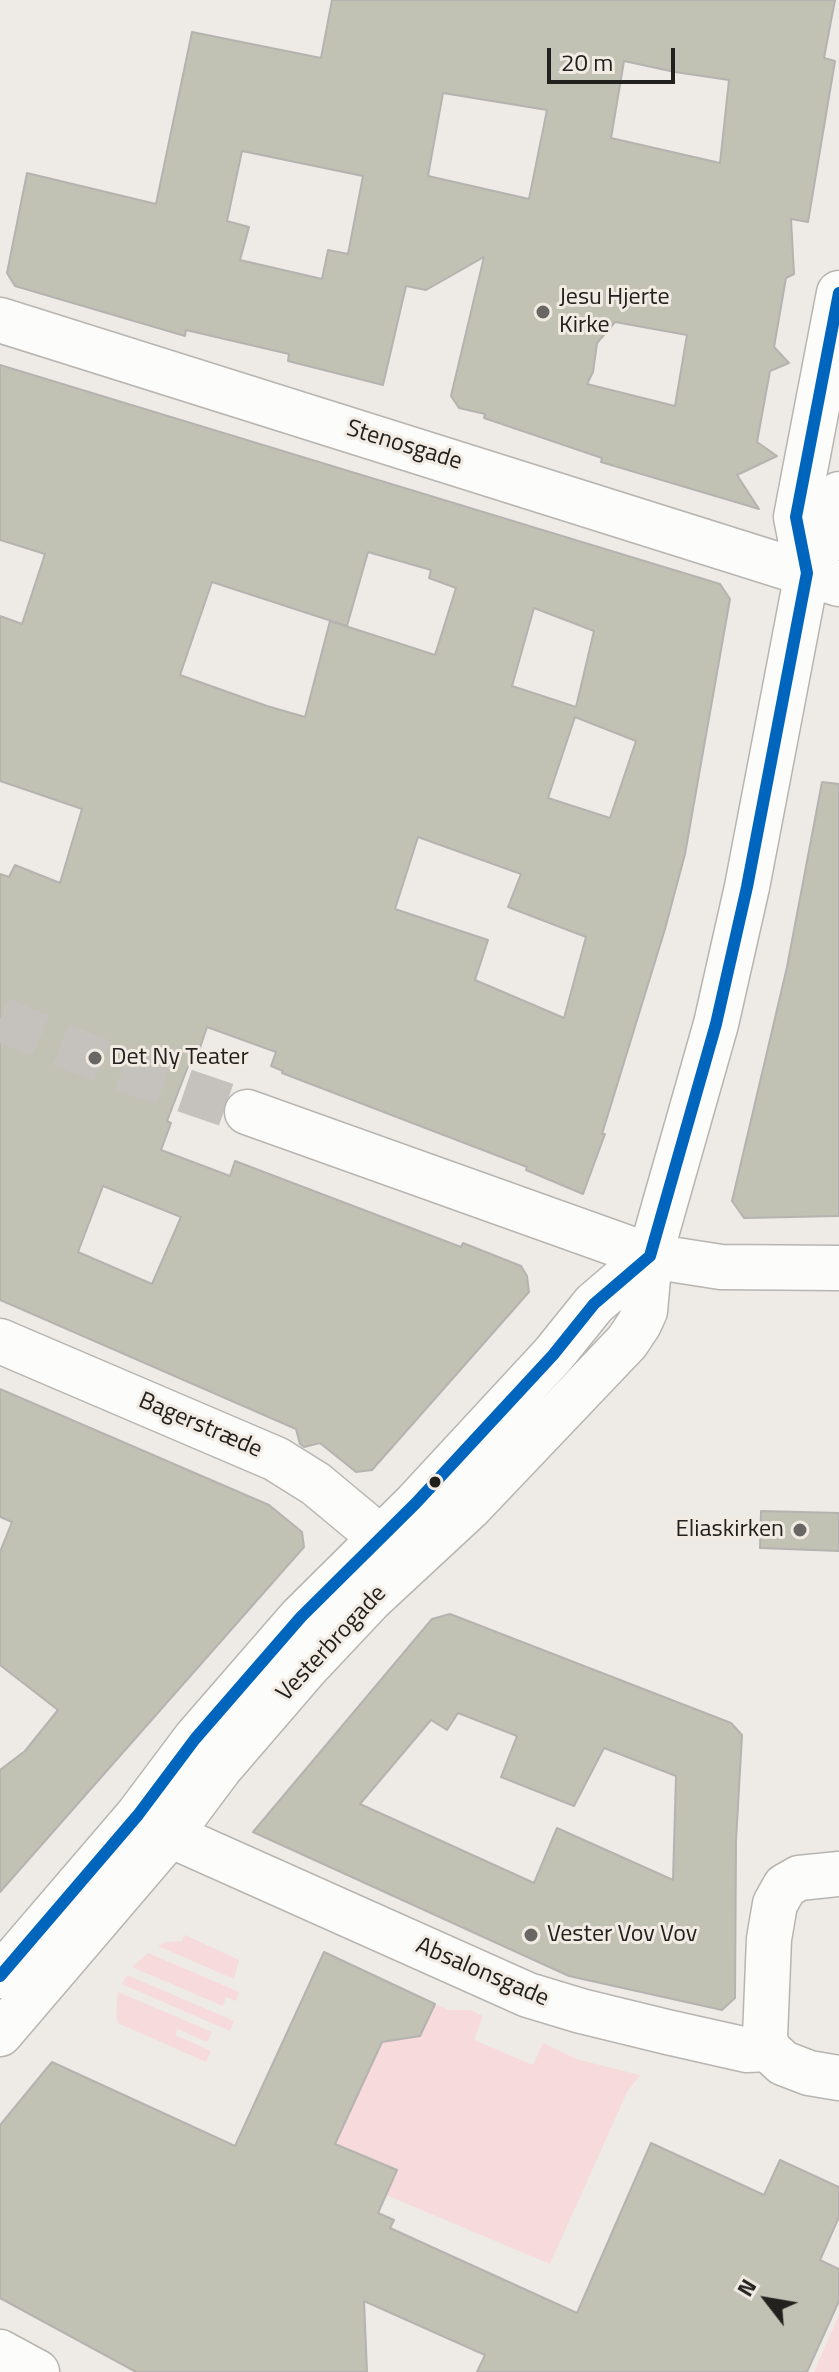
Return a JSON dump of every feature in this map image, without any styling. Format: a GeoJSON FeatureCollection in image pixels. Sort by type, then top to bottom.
{"type":"FeatureCollection","features":[{"type":"Feature","properties":{"kind":"street","name":"Vesterbrogade"},"geometry":{"type":"LineString","coordinates":[[823,578],[796,517],[839,293]]}},
{"type":"Feature","properties":{"kind":"street","name":"Stenosgade"},"geometry":{"type":"LineString","coordinates":[[0,320],[823,578]]}},
{"type":"Feature","properties":{"kind":"street","name":"Vesterbrogade"},"geometry":{"type":"LineString","coordinates":[[0,1976],[154,1825],[220,1768],[307,1667],[371,1599],[433,1542],[627,1342],[645,1311],[650,1256],[730,963],[823,578],[839,494]]}},
{"type":"Feature","properties":{"kind":"street"},"geometry":{"type":"LineString","coordinates":[[247,1112],[650,1256],[721,1267],[839,1268]]}},
{"type":"Feature","properties":{"kind":"street","name":"Vesterbrogade"},"geometry":{"type":"LineString","coordinates":[[0,2034],[154,1825],[195,1739],[332,1585],[382,1540],[553,1355],[594,1304],[650,1256]]}},
{"type":"Feature","properties":{"kind":"street","name":"Bagerstræde"},"geometry":{"type":"LineString","coordinates":[[0,1341],[276,1459],[316,1484],[382,1540]]}},
{"type":"Feature","properties":{"kind":"street"},"geometry":{"type":"LineString","coordinates":[[382,1540],[401,1546],[433,1542]]}},
{"type":"Feature","properties":{"kind":"street","name":"Absalonsgade"},"geometry":{"type":"LineString","coordinates":[[154,1825],[528,1995],[609,2019],[747,2050],[768,2049],[783,2063],[809,2073],[839,2078]]}},
{"type":"Feature","properties":{"kind":"street"},"geometry":{"type":"LineString","coordinates":[[768,2049],[765,2037],[769,1939],[775,1904],[785,1886],[799,1878],[839,1874]]}},
{"type":"Feature","properties":{"kind":"street"},"geometry":{"type":"LineString","coordinates":[[0,2352],[37,2372]]}},
{"type":"Feature","properties":{"kind":"shaded area"},"geometry":{"type":"Polygon","coordinates":[[[185,1935],[239,1960],[234,1979],[158,1946],[182,1941],[185,1935]]]}},
{"type":"Feature","properties":{"kind":"shaded area"},"geometry":{"type":"Polygon","coordinates":[[[148,1953],[239,1992],[236,2001],[226,1997],[223,2006],[132,1967],[148,1953]]]}},
{"type":"Feature","properties":{"kind":"shaded area"},"geometry":{"type":"Polygon","coordinates":[[[127,1975],[234,2021],[230,2031],[122,1984],[127,1975]]]}},
{"type":"Feature","properties":{"kind":"shaded area"},"geometry":{"type":"Polygon","coordinates":[[[118,1992],[212,2032],[207,2042],[178,2029],[175,2035],[211,2051],[206,2062],[118,2023],[118,1992]]]}},
{"type":"Feature","properties":{"kind":"shaded area"},"geometry":{"type":"Polygon","coordinates":[[[435,2004],[449,2010],[471,2010],[483,2016],[474,2040],[533,2065],[543,2043],[576,2059],[640,2075],[627,2092],[550,2264],[386,2195],[397,2170],[381,2163],[296,2209],[347,2095],[356,2098],[367,2075],[378,2026],[406,2038],[415,2037],[421,2033],[435,2004]]]}},
{"type":"Feature","properties":{"kind":"shaded area"},"geometry":{"type":"Polygon","coordinates":[[[839,2315],[839,2372],[814,2372],[839,2315]]]}},
{"type":"Feature","properties":{"kind":"building"},"geometry":{"type":"Polygon","coordinates":[[[332,0],[835,0],[824,58],[835,61],[808,222],[791,219],[794,274],[786,278],[774,347],[789,363],[770,371],[757,442],[777,456],[737,475],[759,509],[601,462],[602,458],[484,418],[485,414],[459,408],[451,396],[484,257],[426,290],[406,286],[383,385],[288,361],[289,354],[186,330],[185,336],[15,286],[7,273],[27,173],[156,204],[192,32],[321,58],[332,0]],[[624,61],[611,138],[720,163],[729,80],[624,61]],[[443,93],[428,176],[529,199],[547,110],[443,93]],[[242,151],[227,221],[249,227],[240,260],[322,279],[328,250],[348,254],[363,176],[242,151]],[[615,322],[597,343],[593,372],[587,384],[675,406],[687,335],[615,322]]]}},
{"type":"Feature","properties":{"kind":"building"},"geometry":{"type":"Polygon","coordinates":[[[0,365],[720,584],[730,599],[685,854],[602,1134],[605,1134],[583,1194],[526,1170],[527,1167],[282,1073],[271,1066],[276,1052],[207,1027],[198,1054],[192,1056],[167,1121],[171,1123],[161,1150],[230,1176],[235,1161],[461,1247],[463,1243],[521,1266],[527,1276],[529,1292],[372,1470],[356,1472],[320,1443],[304,1447],[300,1444],[296,1429],[0,1300],[0,874],[9,877],[15,865],[60,883],[82,809],[0,781],[0,616],[22,624],[45,554],[0,540],[0,365]],[[368,552],[347,626],[212,582],[180,675],[305,717],[330,621],[435,655],[456,588],[429,578],[431,570],[368,552]],[[534,608],[512,686],[576,707],[594,631],[534,608]],[[575,717],[548,798],[610,818],[636,741],[575,717]],[[418,837],[395,909],[488,940],[475,980],[564,1018],[586,937],[508,907],[521,874],[418,837]],[[103,1186],[78,1252],[152,1284],[181,1217],[103,1186]]]}},
{"type":"Feature","properties":{"kind":"building"},"geometry":{"type":"Polygon","coordinates":[[[822,782],[839,784],[839,1216],[744,1218],[732,1201],[787,967],[822,782]]]}},
{"type":"Feature","properties":{"kind":"building"},"geometry":{"type":"Polygon","coordinates":[[[0,1389],[269,1505],[302,1532],[304,1547],[0,1892],[0,1770],[25,1751],[58,1710],[0,1665],[0,1552],[12,1522],[0,1517],[0,1389]]]}},
{"type":"Feature","properties":{"kind":"building","name":"Eliaskirken"},"geometry":{"type":"Polygon","coordinates":[[[761,1511],[839,1513],[839,1551],[760,1548],[761,1511]]]}},
{"type":"Feature","properties":{"kind":"building"},"geometry":{"type":"Polygon","coordinates":[[[450,1614],[731,1723],[742,1735],[736,1841],[735,1998],[722,2010],[569,1976],[253,1832],[432,1619],[450,1614]],[[458,1713],[447,1730],[431,1720],[360,1804],[534,1883],[557,1828],[673,1880],[676,1776],[604,1748],[574,1806],[501,1777],[517,1736],[458,1713]]]}},
{"type":"Feature","properties":{"kind":"building"},"geometry":{"type":"Polygon","coordinates":[[[324,1952],[435,2004],[420,2036],[382,2042],[335,2144],[397,2170],[378,2213],[394,2220],[390,2228],[577,2313],[651,2143],[764,2195],[780,2160],[839,2187],[839,2217],[820,2260],[839,2269],[839,2301],[807,2372],[477,2372],[485,2355],[364,2301],[367,2372],[136,2372],[0,2298],[0,2125],[52,2062],[235,2146],[324,1952]]]}},
{"type":"Feature","properties":{"kind":"tunnel"},"geometry":{"type":"LineString","coordinates":[[0,1019],[111,1065],[247,1112]]}},
{"type":"Feature","properties":{"kind":"transit line"},"geometry":{"type":"LineString","coordinates":[[0,1976],[138,1815],[195,1739],[301,1617],[416,1503],[553,1355],[594,1304],[650,1256],[716,1024],[747,887],[807,573],[796,517],[839,293]]}},
{"type":"Feature","properties":{"kind":"place","name":"Jesu Hjerte Kirke"},"geometry":{"type":"Point","coordinates":[543,312]}},
{"type":"Feature","properties":{"kind":"place","name":"Det Ny Teater"},"geometry":{"type":"Point","coordinates":[95,1058]}},
{"type":"Feature","properties":{"kind":"place","name":"Eliaskirken"},"geometry":{"type":"Point","coordinates":[800,1530]}},
{"type":"Feature","properties":{"kind":"place","name":"Vester Vov Vov"},"geometry":{"type":"Point","coordinates":[531,1935]}}]}
